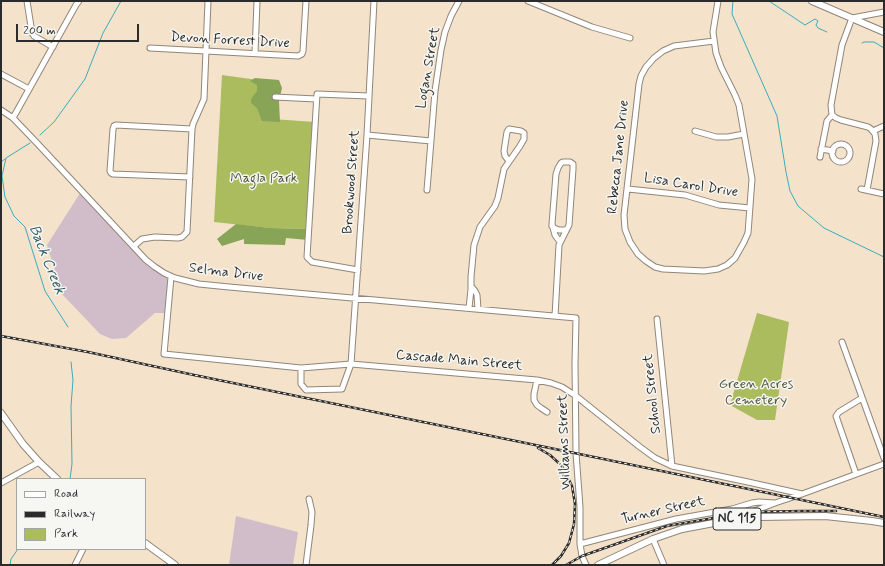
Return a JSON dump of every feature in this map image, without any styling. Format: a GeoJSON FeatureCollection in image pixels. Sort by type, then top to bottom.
{"type":"FeatureCollection","features":[{"type":"Feature","properties":{"kind":"main road"},"geometry":{"type":"LineString","coordinates":[[812,1],[884,32]]}},
{"type":"Feature","properties":{"kind":"main road"},"geometry":{"type":"LineString","coordinates":[[1,413],[38,462],[56,478]]}},
{"type":"Feature","properties":{"kind":"main road","name":"NC 115"},"geometry":{"type":"LineString","coordinates":[[598,565],[653,539],[682,529],[734,519],[758,517],[825,516],[884,523]]}},
{"type":"Feature","properties":{"kind":"main road"},"geometry":{"type":"LineString","coordinates":[[146,544],[175,565]]}},
{"type":"Feature","properties":{"kind":"street"},"geometry":{"type":"LineString","coordinates":[[27,1],[32,33],[34,36],[53,47]]}},
{"type":"Feature","properties":{"kind":"street"},"geometry":{"type":"LineString","coordinates":[[134,246],[142,239],[155,237],[178,238],[187,232],[192,129],[204,99],[208,1]]}},
{"type":"Feature","properties":{"kind":"street"},"geometry":{"type":"LineString","coordinates":[[255,53],[257,1]]}},
{"type":"Feature","properties":{"kind":"street","name":"Devon Forrest Drive"},"geometry":{"type":"LineString","coordinates":[[150,48],[298,56],[302,54],[303,51],[306,1]]}},
{"type":"Feature","properties":{"kind":"street","name":"Brookwood Street"},"geometry":{"type":"LineString","coordinates":[[301,368],[301,384],[306,390],[342,389],[351,364],[367,135],[374,1]]}},
{"type":"Feature","properties":{"kind":"street","name":"Logan Street"},"geometry":{"type":"LineString","coordinates":[[427,190],[435,91],[441,50],[445,32],[459,1]]}},
{"type":"Feature","properties":{"kind":"street"},"geometry":{"type":"LineString","coordinates":[[528,1],[592,27],[630,38]]}},
{"type":"Feature","properties":{"kind":"street","name":"Rebecca Jane Drive"},"geometry":{"type":"LineString","coordinates":[[714,41],[674,46],[663,51],[646,67],[639,84],[624,215],[625,229],[630,242],[638,254],[655,267],[663,269],[704,271],[718,269],[735,258],[748,233],[752,179],[739,105],[720,67],[716,53],[713,32],[718,1]]}},
{"type":"Feature","properties":{"kind":"street"},"geometry":{"type":"LineString","coordinates":[[13,118],[53,47],[76,2]]}},
{"type":"Feature","properties":{"kind":"street"},"geometry":{"type":"LineString","coordinates":[[820,157],[827,121],[832,115],[831,105],[839,58],[852,18],[884,12]]}},
{"type":"Feature","properties":{"kind":"street"},"geometry":{"type":"LineString","coordinates":[[1,74],[30,89]]}},
{"type":"Feature","properties":{"kind":"street"},"geometry":{"type":"LineString","coordinates":[[358,270],[312,262],[308,257],[316,99],[317,94],[369,96]]}},
{"type":"Feature","properties":{"kind":"street"},"geometry":{"type":"LineString","coordinates":[[275,97],[316,99]]}},
{"type":"Feature","properties":{"kind":"street","name":"Selma Drive"},"geometry":{"type":"LineString","coordinates":[[1,110],[13,118],[50,156],[146,260],[171,276],[186,282],[576,318]]}},
{"type":"Feature","properties":{"kind":"street"},"geometry":{"type":"LineString","coordinates":[[832,115],[841,120],[868,127],[873,131],[876,137],[867,190]]}},
{"type":"Feature","properties":{"kind":"street"},"geometry":{"type":"LineString","coordinates":[[190,177],[114,174],[111,173],[110,170],[113,129],[116,125],[192,129]]}},
{"type":"Feature","properties":{"kind":"street"},"geometry":{"type":"LineString","coordinates":[[873,131],[884,126]]}},
{"type":"Feature","properties":{"kind":"street"},"geometry":{"type":"LineString","coordinates":[[469,308],[475,240],[480,227],[495,206],[504,169],[524,139],[524,133],[521,131],[508,129],[504,151],[505,156],[509,161]]}},
{"type":"Feature","properties":{"kind":"street"},"geometry":{"type":"LineString","coordinates":[[694,131],[728,137],[744,134]]}},
{"type":"Feature","properties":{"kind":"street"},"geometry":{"type":"LineString","coordinates":[[367,135],[431,141]]}},
{"type":"Feature","properties":{"kind":"street"},"geometry":{"type":"LineString","coordinates":[[821,149],[833,151]]}},
{"type":"Feature","properties":{"kind":"street"},"geometry":{"type":"LineString","coordinates":[[555,316],[560,242],[569,226],[573,169],[573,164],[570,162],[563,162],[558,168],[552,226],[554,235],[560,242]]}},
{"type":"Feature","properties":{"kind":"street","name":"Lisa Carol Drive"},"geometry":{"type":"LineString","coordinates":[[628,189],[685,195],[719,205],[750,208]]}},
{"type":"Feature","properties":{"kind":"street"},"geometry":{"type":"LineString","coordinates":[[861,189],[884,194]]}},
{"type":"Feature","properties":{"kind":"street"},"geometry":{"type":"LineString","coordinates":[[552,226],[559,230],[567,229]]}},
{"type":"Feature","properties":{"kind":"street","name":"Cascade Main Street"},"geometry":{"type":"LineString","coordinates":[[171,276],[164,354],[301,368],[351,364],[537,380],[551,383],[562,387],[576,396],[655,458],[672,466],[802,494]]}},
{"type":"Feature","properties":{"kind":"street"},"geometry":{"type":"LineString","coordinates":[[471,286],[477,295],[478,309]]}},
{"type":"Feature","properties":{"kind":"street","name":"Williams Street"},"geometry":{"type":"LineString","coordinates":[[576,318],[576,453],[580,507],[580,544],[582,556],[586,565]]}},
{"type":"Feature","properties":{"kind":"street","name":"School Street"},"geometry":{"type":"LineString","coordinates":[[657,319],[672,466]]}},
{"type":"Feature","properties":{"kind":"street"},"geometry":{"type":"LineString","coordinates":[[842,342],[884,458]]}},
{"type":"Feature","properties":{"kind":"street"},"geometry":{"type":"LineString","coordinates":[[537,380],[534,400],[537,405],[547,412]]}},
{"type":"Feature","properties":{"kind":"street"},"geometry":{"type":"LineString","coordinates":[[856,474],[836,416],[838,412],[862,398]]}},
{"type":"Feature","properties":{"kind":"street"},"geometry":{"type":"LineString","coordinates":[[1,483],[38,462]]}},
{"type":"Feature","properties":{"kind":"street"},"geometry":{"type":"LineString","coordinates":[[734,519],[884,464]]}},
{"type":"Feature","properties":{"kind":"street"},"geometry":{"type":"LineString","coordinates":[[306,565],[312,512],[309,499]]}},
{"type":"Feature","properties":{"kind":"street","name":"Turner Street"},"geometry":{"type":"LineString","coordinates":[[580,544],[676,519],[732,509],[752,503],[775,503]]}},
{"type":"Feature","properties":{"kind":"street"},"geometry":{"type":"LineString","coordinates":[[653,539],[664,565]]}},
{"type":"Feature","properties":{"kind":"street"},"geometry":{"type":"LineString","coordinates":[[75,565],[82,550]]}},
{"type":"Feature","properties":{"kind":"shaded area"},"geometry":{"type":"Polygon","coordinates":[[[82,190],[146,260],[171,277],[168,313],[155,313],[126,338],[112,339],[100,334],[62,294],[47,245],[82,190]]]}},
{"type":"Feature","properties":{"kind":"shaded area"},"geometry":{"type":"Polygon","coordinates":[[[236,516],[298,532],[293,565],[229,565],[236,516]]]}},
{"type":"Feature","properties":{"kind":"green space","name":"Magla Park"},"geometry":{"type":"Polygon","coordinates":[[[222,75],[272,82],[272,119],[315,122],[309,229],[270,228],[214,222],[222,75]]]}},
{"type":"Feature","properties":{"kind":"green space"},"geometry":{"type":"Polygon","coordinates":[[[255,78],[279,80],[282,88],[279,101],[280,122],[262,121],[257,108],[251,103],[251,99],[257,91],[257,85],[250,81],[255,78]]]}},
{"type":"Feature","properties":{"kind":"green space"},"geometry":{"type":"Polygon","coordinates":[[[236,224],[270,228],[309,229],[308,240],[286,238],[285,245],[244,244],[244,239],[222,246],[217,239],[236,224]]]}},
{"type":"Feature","properties":{"kind":"green space","name":"Green Acres Cemetery"},"geometry":{"type":"Polygon","coordinates":[[[757,313],[789,322],[775,420],[757,420],[730,405],[757,313]]]}},
{"type":"Feature","properties":{"kind":"waterway","name":"Back Creek"},"geometry":{"type":"LineString","coordinates":[[40,135],[54,122],[85,79],[103,33],[121,1]]}},
{"type":"Feature","properties":{"kind":"waterway"},"geometry":{"type":"LineString","coordinates":[[733,1],[732,14],[777,116],[790,191],[798,206],[824,228],[884,257]]}},
{"type":"Feature","properties":{"kind":"waterway"},"geometry":{"type":"LineString","coordinates":[[769,1],[805,25],[815,19],[818,21],[816,25],[818,28],[827,32]]}},
{"type":"Feature","properties":{"kind":"waterway"},"geometry":{"type":"LineString","coordinates":[[862,43],[874,42],[884,48]]}},
{"type":"Feature","properties":{"kind":"waterway","name":"Back Creek"},"geometry":{"type":"LineString","coordinates":[[30,143],[6,158],[2,176],[5,197],[14,216],[25,227],[45,291],[68,327]]}},
{"type":"Feature","properties":{"kind":"waterway","name":"Back Creek"},"geometry":{"type":"LineString","coordinates":[[1,162],[5,159]]}},
{"type":"Feature","properties":{"kind":"waterway","name":"Back Creek"},"geometry":{"type":"LineString","coordinates":[[70,478],[72,464],[71,406],[73,380],[71,362]]}},
{"type":"Feature","properties":{"kind":"waterway","name":"Back Creek"},"geometry":{"type":"LineString","coordinates":[[10,565],[11,559],[17,550]]}},
{"type":"Feature","properties":{"kind":"railway"},"geometry":{"type":"LineString","coordinates":[[1,336],[88,352],[884,517]]}},
{"type":"Feature","properties":{"kind":"railway"},"geometry":{"type":"LineString","coordinates":[[538,448],[550,455],[562,466],[572,486],[575,504],[574,524],[569,543],[561,556],[552,565]]}},
{"type":"Feature","properties":{"kind":"railway"},"geometry":{"type":"LineString","coordinates":[[566,565],[582,556],[667,526],[752,512],[836,511]]}}]}
